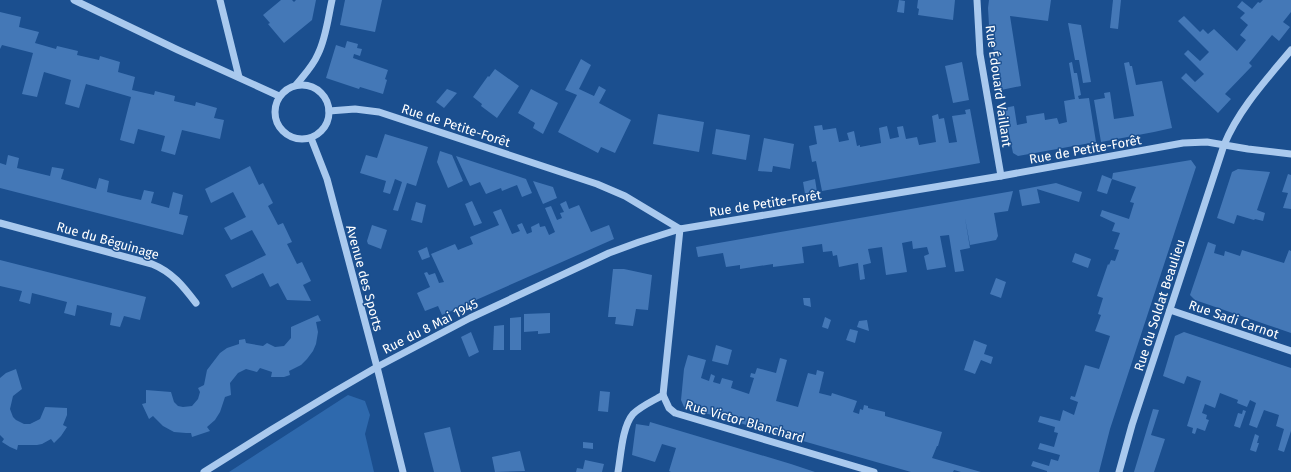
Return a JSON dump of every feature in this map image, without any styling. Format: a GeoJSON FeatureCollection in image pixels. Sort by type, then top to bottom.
{"type":"FeatureCollection","features":[{"type":"Feature","properties":{"kind":"street"},"geometry":{"type":"LineString","coordinates":[[74,0],[279,96]]}},
{"type":"Feature","properties":{"kind":"street"},"geometry":{"type":"LineString","coordinates":[[220,0],[239,77]]}},
{"type":"Feature","properties":{"kind":"street"},"geometry":{"type":"LineString","coordinates":[[296,85],[311,66],[318,54],[332,0]]}},
{"type":"Feature","properties":{"kind":"street","name":"Rue Édouard Vaillant"},"geometry":{"type":"LineString","coordinates":[[977,0],[980,54],[1001,176]]}},
{"type":"Feature","properties":{"kind":"street","name":"Rue du Soldat Beaulieu"},"geometry":{"type":"LineString","coordinates":[[1118,472],[1224,145],[1235,121],[1291,50]]}},
{"type":"Feature","properties":{"kind":"street"},"geometry":{"type":"LineString","coordinates":[[306,84],[319,90],[328,101],[328,119],[325,127],[311,138],[293,138],[282,130],[276,122],[274,113],[275,104],[279,96],[289,87],[296,85],[306,84]]}},
{"type":"Feature","properties":{"kind":"street","name":"Rue de Petite-Forêt"},"geometry":{"type":"LineString","coordinates":[[329,110],[355,108],[379,112],[597,184],[624,196],[680,229],[1001,176],[1183,143],[1208,142],[1291,154]]}},
{"type":"Feature","properties":{"kind":"street","name":"Avenue des Sports"},"geometry":{"type":"LineString","coordinates":[[311,138],[327,179],[403,472]]}},
{"type":"Feature","properties":{"kind":"street","name":"Rue du Béguinage"},"geometry":{"type":"LineString","coordinates":[[0,223],[163,268],[182,285],[196,303]]}},
{"type":"Feature","properties":{"kind":"street"},"geometry":{"type":"LineString","coordinates":[[618,472],[629,419],[639,410],[663,395],[680,229]]}},
{"type":"Feature","properties":{"kind":"street","name":"Rue du 8 Mai 1945"},"geometry":{"type":"LineString","coordinates":[[204,472],[281,423],[377,367],[470,318],[609,253],[680,229]]}},
{"type":"Feature","properties":{"kind":"street","name":"Rue Sadi Carnot"},"geometry":{"type":"LineString","coordinates":[[1170,310],[1291,351]]}},
{"type":"Feature","properties":{"kind":"street","name":"Rue Victor Blanchard"},"geometry":{"type":"LineString","coordinates":[[663,395],[669,408],[675,413],[874,472]]}},
{"type":"Feature","properties":{"kind":"shaded area"},"geometry":{"type":"Polygon","coordinates":[[[348,395],[365,401],[370,415],[365,434],[374,472],[229,472],[348,395]]]}},
{"type":"Feature","properties":{"kind":"building"},"geometry":{"type":"Polygon","coordinates":[[[281,0],[292,0],[294,2],[296,0],[316,0],[312,20],[284,43],[268,24],[270,23],[263,15],[281,0]]]}},
{"type":"Feature","properties":{"kind":"building"},"geometry":{"type":"Polygon","coordinates":[[[345,0],[382,0],[375,32],[340,25],[345,0]]]}},
{"type":"Feature","properties":{"kind":"building"},"geometry":{"type":"Polygon","coordinates":[[[899,0],[905,1],[904,13],[897,12],[899,0]]]}},
{"type":"Feature","properties":{"kind":"building"},"geometry":{"type":"Polygon","coordinates":[[[918,0],[955,0],[953,20],[918,15],[918,0]]]}},
{"type":"Feature","properties":{"kind":"building"},"geometry":{"type":"Polygon","coordinates":[[[989,0],[1051,0],[1048,21],[1010,16],[1021,86],[1001,90],[989,25],[989,0]]]}},
{"type":"Feature","properties":{"kind":"building"},"geometry":{"type":"Polygon","coordinates":[[[1113,0],[1121,0],[1118,29],[1110,28],[1113,0]]]}},
{"type":"Feature","properties":{"kind":"building"},"geometry":{"type":"Polygon","coordinates":[[[1263,0],[1291,0],[1291,12],[1283,22],[1290,27],[1279,41],[1272,35],[1249,63],[1252,66],[1225,94],[1231,99],[1218,113],[1181,78],[1186,73],[1195,82],[1204,74],[1184,54],[1188,50],[1200,61],[1209,52],[1178,21],[1184,16],[1200,32],[1203,29],[1208,34],[1214,29],[1237,51],[1246,40],[1240,35],[1248,25],[1240,18],[1245,13],[1237,7],[1242,1],[1252,9],[1258,2],[1260,3],[1263,0]]]}},
{"type":"Feature","properties":{"kind":"building"},"geometry":{"type":"Polygon","coordinates":[[[0,12],[21,17],[19,27],[39,32],[35,43],[56,49],[57,46],[78,51],[77,55],[99,60],[100,56],[120,62],[118,72],[135,77],[132,90],[154,95],[155,91],[175,96],[174,101],[195,106],[196,102],[217,108],[214,118],[224,120],[220,139],[182,130],[175,155],[161,151],[165,136],[138,129],[134,144],[120,140],[131,97],[86,84],[79,108],[65,104],[71,80],[44,72],[37,97],[22,94],[33,53],[2,45],[0,49],[0,12]]]}},
{"type":"Feature","properties":{"kind":"building"},"geometry":{"type":"Polygon","coordinates":[[[1068,23],[1081,25],[1091,82],[1083,83],[1079,60],[1075,60],[1068,23]]]}},
{"type":"Feature","properties":{"kind":"building"},"geometry":{"type":"Polygon","coordinates":[[[347,41],[358,44],[357,48],[362,49],[360,56],[354,54],[353,58],[388,70],[383,94],[360,87],[359,89],[326,78],[336,45],[345,48],[347,41]]]}},
{"type":"Feature","properties":{"kind":"building"},"geometry":{"type":"Polygon","coordinates":[[[581,59],[591,65],[579,89],[594,96],[599,86],[606,90],[599,103],[631,120],[615,153],[601,147],[598,153],[558,132],[577,95],[565,90],[581,59]]]}},
{"type":"Feature","properties":{"kind":"building"},"geometry":{"type":"Polygon","coordinates":[[[962,62],[969,100],[953,103],[945,66],[962,62]]]}},
{"type":"Feature","properties":{"kind":"building"},"geometry":{"type":"Polygon","coordinates":[[[1072,62],[1074,73],[1077,73],[1081,95],[1078,96],[1079,99],[1089,98],[1096,142],[1018,156],[1013,153],[1004,108],[1014,106],[1017,125],[1027,123],[1026,116],[1044,113],[1045,120],[1057,118],[1059,124],[1067,122],[1064,101],[1075,99],[1069,63],[1072,62]]]}},
{"type":"Feature","properties":{"kind":"building"},"geometry":{"type":"Polygon","coordinates":[[[1129,62],[1130,66],[1132,66],[1136,85],[1162,81],[1172,128],[1101,142],[1094,100],[1105,98],[1104,93],[1110,92],[1114,119],[1134,116],[1124,63],[1129,62]]]}},
{"type":"Feature","properties":{"kind":"building"},"geometry":{"type":"Polygon","coordinates":[[[495,69],[519,86],[497,118],[481,106],[482,104],[473,97],[495,69]]]}},
{"type":"Feature","properties":{"kind":"building"},"geometry":{"type":"Polygon","coordinates":[[[447,89],[457,93],[444,108],[436,102],[447,89]]]}},
{"type":"Feature","properties":{"kind":"building"},"geometry":{"type":"Polygon","coordinates":[[[531,89],[558,103],[543,134],[533,128],[535,123],[518,113],[531,89]]]}},
{"type":"Feature","properties":{"kind":"building"},"geometry":{"type":"Polygon","coordinates":[[[970,109],[980,163],[822,191],[816,161],[812,162],[809,146],[817,144],[814,126],[822,125],[823,130],[836,128],[839,142],[849,140],[847,133],[854,131],[857,146],[860,145],[860,147],[881,143],[879,128],[887,126],[890,139],[899,137],[897,127],[903,126],[906,139],[917,137],[919,145],[936,142],[932,116],[938,114],[939,119],[944,118],[949,143],[957,142],[952,116],[966,114],[965,110],[970,109]]]}},
{"type":"Feature","properties":{"kind":"building"},"geometry":{"type":"Polygon","coordinates":[[[658,114],[704,122],[699,152],[653,144],[658,114]]]}},
{"type":"Feature","properties":{"kind":"building"},"geometry":{"type":"Polygon","coordinates":[[[716,129],[750,135],[746,160],[712,154],[716,129]]]}},
{"type":"Feature","properties":{"kind":"building"},"geometry":{"type":"Polygon","coordinates":[[[385,134],[428,147],[416,186],[407,183],[398,211],[393,210],[402,182],[395,179],[390,194],[383,192],[386,181],[360,173],[366,155],[377,158],[385,134]]]}},
{"type":"Feature","properties":{"kind":"building"},"geometry":{"type":"Polygon","coordinates":[[[764,138],[794,144],[790,169],[773,166],[772,172],[758,171],[764,138]]]}},
{"type":"Feature","properties":{"kind":"building"},"geometry":{"type":"Polygon","coordinates":[[[440,151],[452,155],[463,181],[448,188],[437,162],[440,151]]]}},
{"type":"Feature","properties":{"kind":"building"},"geometry":{"type":"Polygon","coordinates":[[[8,155],[19,158],[17,168],[50,176],[52,167],[64,169],[61,179],[96,189],[99,178],[109,181],[107,192],[141,200],[144,190],[154,192],[151,203],[169,208],[173,192],[183,195],[179,214],[188,216],[183,235],[0,188],[0,163],[6,165],[8,155]]]}},
{"type":"Feature","properties":{"kind":"building"},"geometry":{"type":"Polygon","coordinates":[[[456,156],[526,179],[532,193],[522,197],[517,185],[502,191],[501,188],[486,194],[480,182],[470,186],[456,156]]]}},
{"type":"Feature","properties":{"kind":"building"},"geometry":{"type":"Polygon","coordinates":[[[1191,160],[1196,167],[1110,429],[1099,472],[1047,472],[1031,466],[1033,461],[1049,466],[1051,459],[1058,461],[1060,455],[1038,449],[1040,443],[1054,447],[1058,433],[1054,432],[1055,427],[1038,422],[1040,416],[1060,421],[1063,410],[1074,415],[1078,402],[1070,399],[1071,396],[1075,397],[1085,365],[1099,369],[1110,336],[1095,331],[1101,315],[1098,314],[1103,298],[1097,296],[1108,264],[1109,265],[1111,260],[1115,261],[1119,250],[1114,249],[1120,233],[1112,231],[1115,223],[1100,216],[1102,210],[1129,219],[1134,203],[1130,202],[1136,187],[1112,179],[1113,173],[1191,160]]]}},
{"type":"Feature","properties":{"kind":"building"},"geometry":{"type":"Polygon","coordinates":[[[250,166],[259,185],[263,183],[273,203],[268,206],[278,225],[283,223],[292,242],[287,244],[297,264],[302,262],[311,281],[303,285],[311,301],[287,300],[278,283],[270,287],[263,273],[232,288],[225,275],[266,255],[252,230],[231,240],[224,228],[246,217],[233,192],[211,203],[205,189],[250,166]]]}},
{"type":"Feature","properties":{"kind":"building"},"geometry":{"type":"Polygon","coordinates":[[[1238,169],[1270,172],[1257,210],[1265,213],[1263,221],[1237,215],[1234,224],[1217,218],[1232,172],[1238,169]]]}},
{"type":"Feature","properties":{"kind":"building"},"geometry":{"type":"Polygon","coordinates":[[[1288,174],[1291,175],[1291,209],[1283,208],[1288,193],[1282,192],[1288,174]]]}},
{"type":"Feature","properties":{"kind":"building"},"geometry":{"type":"Polygon","coordinates":[[[1102,175],[1112,179],[1107,194],[1097,191],[1102,175]]]}},
{"type":"Feature","properties":{"kind":"building"},"geometry":{"type":"Polygon","coordinates":[[[815,179],[817,192],[805,194],[803,182],[815,179]]]}},
{"type":"Feature","properties":{"kind":"building"},"geometry":{"type":"Polygon","coordinates":[[[533,181],[553,187],[557,198],[543,204],[533,181]]]}},
{"type":"Feature","properties":{"kind":"building"},"geometry":{"type":"Polygon","coordinates":[[[1056,183],[1082,192],[1079,202],[1037,189],[1040,203],[1022,206],[1019,190],[1056,183]]]}},
{"type":"Feature","properties":{"kind":"building"},"geometry":{"type":"Polygon","coordinates":[[[1013,191],[1008,211],[994,213],[998,236],[996,240],[970,245],[965,218],[970,248],[960,250],[964,271],[955,272],[949,235],[940,236],[946,267],[927,270],[924,256],[929,254],[927,247],[913,249],[912,241],[902,243],[907,272],[886,275],[882,247],[868,249],[871,263],[863,265],[865,279],[860,280],[858,263],[839,267],[837,255],[833,256],[832,251],[823,252],[822,244],[802,247],[804,263],[773,267],[773,264],[740,269],[740,265],[726,267],[723,253],[698,257],[696,247],[1013,191]]]}},
{"type":"Feature","properties":{"kind":"building"},"geometry":{"type":"Polygon","coordinates":[[[472,201],[482,223],[474,226],[465,204],[472,201]]]}},
{"type":"Feature","properties":{"kind":"building"},"geometry":{"type":"Polygon","coordinates":[[[566,201],[569,209],[579,205],[591,232],[609,225],[614,239],[442,315],[438,306],[425,311],[417,293],[430,287],[424,273],[427,272],[429,275],[435,273],[439,283],[444,282],[431,254],[455,244],[458,250],[473,244],[470,237],[499,225],[493,212],[501,209],[512,234],[520,231],[517,225],[522,223],[527,234],[532,232],[531,227],[539,223],[540,227],[545,226],[549,235],[555,232],[545,208],[551,206],[557,220],[562,218],[560,213],[564,212],[560,204],[566,201]]]}},
{"type":"Feature","properties":{"kind":"building"},"geometry":{"type":"Polygon","coordinates":[[[416,202],[426,205],[422,223],[411,220],[416,202]]]}},
{"type":"Feature","properties":{"kind":"building"},"geometry":{"type":"Polygon","coordinates":[[[372,225],[387,230],[381,249],[368,244],[367,241],[372,225]]]}},
{"type":"Feature","properties":{"kind":"building"},"geometry":{"type":"Polygon","coordinates":[[[1208,242],[1216,245],[1214,253],[1224,256],[1225,251],[1240,256],[1242,250],[1284,263],[1289,250],[1291,251],[1291,333],[1195,300],[1190,295],[1208,242]]]}},
{"type":"Feature","properties":{"kind":"building"},"geometry":{"type":"Polygon","coordinates":[[[427,247],[430,257],[422,260],[418,251],[427,247]]]}},
{"type":"Feature","properties":{"kind":"building"},"geometry":{"type":"Polygon","coordinates":[[[1075,253],[1091,259],[1088,268],[1072,262],[1075,253]]]}},
{"type":"Feature","properties":{"kind":"building"},"geometry":{"type":"Polygon","coordinates":[[[0,260],[146,297],[140,320],[124,316],[120,327],[110,325],[112,313],[77,305],[75,316],[64,313],[67,302],[32,293],[30,304],[19,301],[22,291],[0,286],[0,260]]]}},
{"type":"Feature","properties":{"kind":"building"},"geometry":{"type":"Polygon","coordinates":[[[613,269],[624,269],[652,275],[648,310],[636,309],[633,326],[615,324],[616,317],[608,317],[613,269]]]}},
{"type":"Feature","properties":{"kind":"building"},"geometry":{"type":"Polygon","coordinates":[[[996,278],[1006,282],[1001,298],[990,294],[996,278]]]}},
{"type":"Feature","properties":{"kind":"building"},"geometry":{"type":"Polygon","coordinates":[[[803,298],[810,298],[811,307],[804,305],[803,298]]]}},
{"type":"Feature","properties":{"kind":"building"},"geometry":{"type":"Polygon","coordinates":[[[550,313],[550,333],[538,334],[538,331],[524,332],[524,314],[550,313]]]}},
{"type":"Feature","properties":{"kind":"building"},"geometry":{"type":"Polygon","coordinates":[[[318,315],[321,321],[316,322],[318,332],[316,344],[307,359],[301,365],[289,371],[290,375],[284,377],[271,377],[272,372],[260,368],[257,372],[246,369],[238,373],[230,383],[231,395],[225,397],[220,412],[215,420],[207,427],[210,431],[192,437],[191,433],[174,432],[163,426],[153,416],[149,419],[142,404],[146,403],[146,390],[171,392],[174,402],[178,406],[192,406],[198,399],[200,392],[198,388],[204,385],[207,370],[220,353],[227,348],[239,344],[239,340],[245,339],[246,343],[263,346],[267,343],[275,347],[284,346],[291,338],[291,327],[318,315]]]}},
{"type":"Feature","properties":{"kind":"building"},"geometry":{"type":"Polygon","coordinates":[[[521,317],[521,350],[510,350],[510,318],[521,317]]]}},
{"type":"Feature","properties":{"kind":"building"},"geometry":{"type":"Polygon","coordinates":[[[825,317],[831,320],[828,329],[822,327],[825,317]]]}},
{"type":"Feature","properties":{"kind":"building"},"geometry":{"type":"Polygon","coordinates":[[[867,320],[869,331],[857,327],[859,321],[867,320]]]}},
{"type":"Feature","properties":{"kind":"building"},"geometry":{"type":"Polygon","coordinates":[[[504,325],[504,350],[493,350],[494,326],[504,325]]]}},
{"type":"Feature","properties":{"kind":"building"},"geometry":{"type":"Polygon","coordinates":[[[850,329],[858,331],[855,343],[846,340],[850,329]]]}},
{"type":"Feature","properties":{"kind":"building"},"geometry":{"type":"Polygon","coordinates":[[[471,332],[479,352],[469,357],[461,337],[471,332]]]}},
{"type":"Feature","properties":{"kind":"building"},"geometry":{"type":"Polygon","coordinates":[[[1184,332],[1291,368],[1291,431],[1284,452],[1278,450],[1284,429],[1276,426],[1279,415],[1264,410],[1257,428],[1249,425],[1256,403],[1250,400],[1247,407],[1237,403],[1238,400],[1220,393],[1215,408],[1205,404],[1202,413],[1207,415],[1206,419],[1209,420],[1205,431],[1197,428],[1195,434],[1192,433],[1193,428],[1187,426],[1201,381],[1187,376],[1184,384],[1163,376],[1175,336],[1184,332]]]}},
{"type":"Feature","properties":{"kind":"building"},"geometry":{"type":"Polygon","coordinates":[[[974,340],[987,345],[984,354],[993,357],[991,364],[981,360],[975,374],[964,370],[974,340]]]}},
{"type":"Feature","properties":{"kind":"building"},"geometry":{"type":"Polygon","coordinates":[[[716,345],[732,350],[728,365],[712,361],[716,345]]]}},
{"type":"Feature","properties":{"kind":"building"},"geometry":{"type":"Polygon","coordinates":[[[688,355],[706,360],[701,378],[709,381],[711,374],[715,376],[713,382],[720,384],[722,378],[733,381],[731,388],[749,394],[754,378],[750,377],[751,373],[755,374],[757,368],[776,373],[780,358],[787,360],[776,401],[798,407],[808,373],[816,375],[817,370],[824,372],[819,393],[831,396],[832,393],[857,401],[853,412],[859,414],[860,409],[863,410],[864,405],[868,406],[868,408],[885,412],[885,416],[942,432],[938,446],[932,458],[981,472],[961,472],[954,470],[953,472],[911,472],[684,407],[681,400],[684,369],[688,355]]]}},
{"type":"Feature","properties":{"kind":"building"},"geometry":{"type":"Polygon","coordinates":[[[16,369],[22,389],[13,396],[10,409],[16,420],[24,424],[30,424],[40,419],[45,407],[67,408],[67,415],[63,425],[67,427],[54,443],[51,439],[37,445],[18,445],[17,450],[2,442],[4,439],[0,435],[0,378],[6,373],[16,369]]]}},
{"type":"Feature","properties":{"kind":"building"},"geometry":{"type":"Polygon","coordinates":[[[600,391],[610,392],[608,412],[598,411],[600,391]]]}},
{"type":"Feature","properties":{"kind":"building"},"geometry":{"type":"Polygon","coordinates":[[[1153,409],[1159,410],[1151,435],[1165,439],[1154,472],[1134,472],[1153,409]]]}},
{"type":"Feature","properties":{"kind":"building"},"geometry":{"type":"Polygon","coordinates":[[[1243,410],[1246,411],[1240,428],[1234,426],[1238,413],[1242,414],[1243,410]]]}},
{"type":"Feature","properties":{"kind":"building"},"geometry":{"type":"Polygon","coordinates":[[[650,422],[815,472],[671,472],[669,471],[676,448],[662,444],[655,462],[632,455],[636,424],[649,426],[650,422]]]}},
{"type":"Feature","properties":{"kind":"building"},"geometry":{"type":"Polygon","coordinates":[[[450,427],[461,472],[434,472],[424,433],[450,427]]]}},
{"type":"Feature","properties":{"kind":"building"},"geometry":{"type":"Polygon","coordinates":[[[1255,434],[1259,436],[1257,443],[1259,443],[1256,452],[1250,450],[1255,434]]]}},
{"type":"Feature","properties":{"kind":"building"},"geometry":{"type":"Polygon","coordinates":[[[583,442],[593,443],[593,449],[583,448],[583,442]]]}},
{"type":"Feature","properties":{"kind":"building"},"geometry":{"type":"Polygon","coordinates":[[[520,451],[525,471],[495,472],[492,457],[520,451]]]}},
{"type":"Feature","properties":{"kind":"building"},"geometry":{"type":"Polygon","coordinates":[[[585,460],[604,464],[602,472],[576,472],[577,468],[583,469],[585,460]]]}}]}
